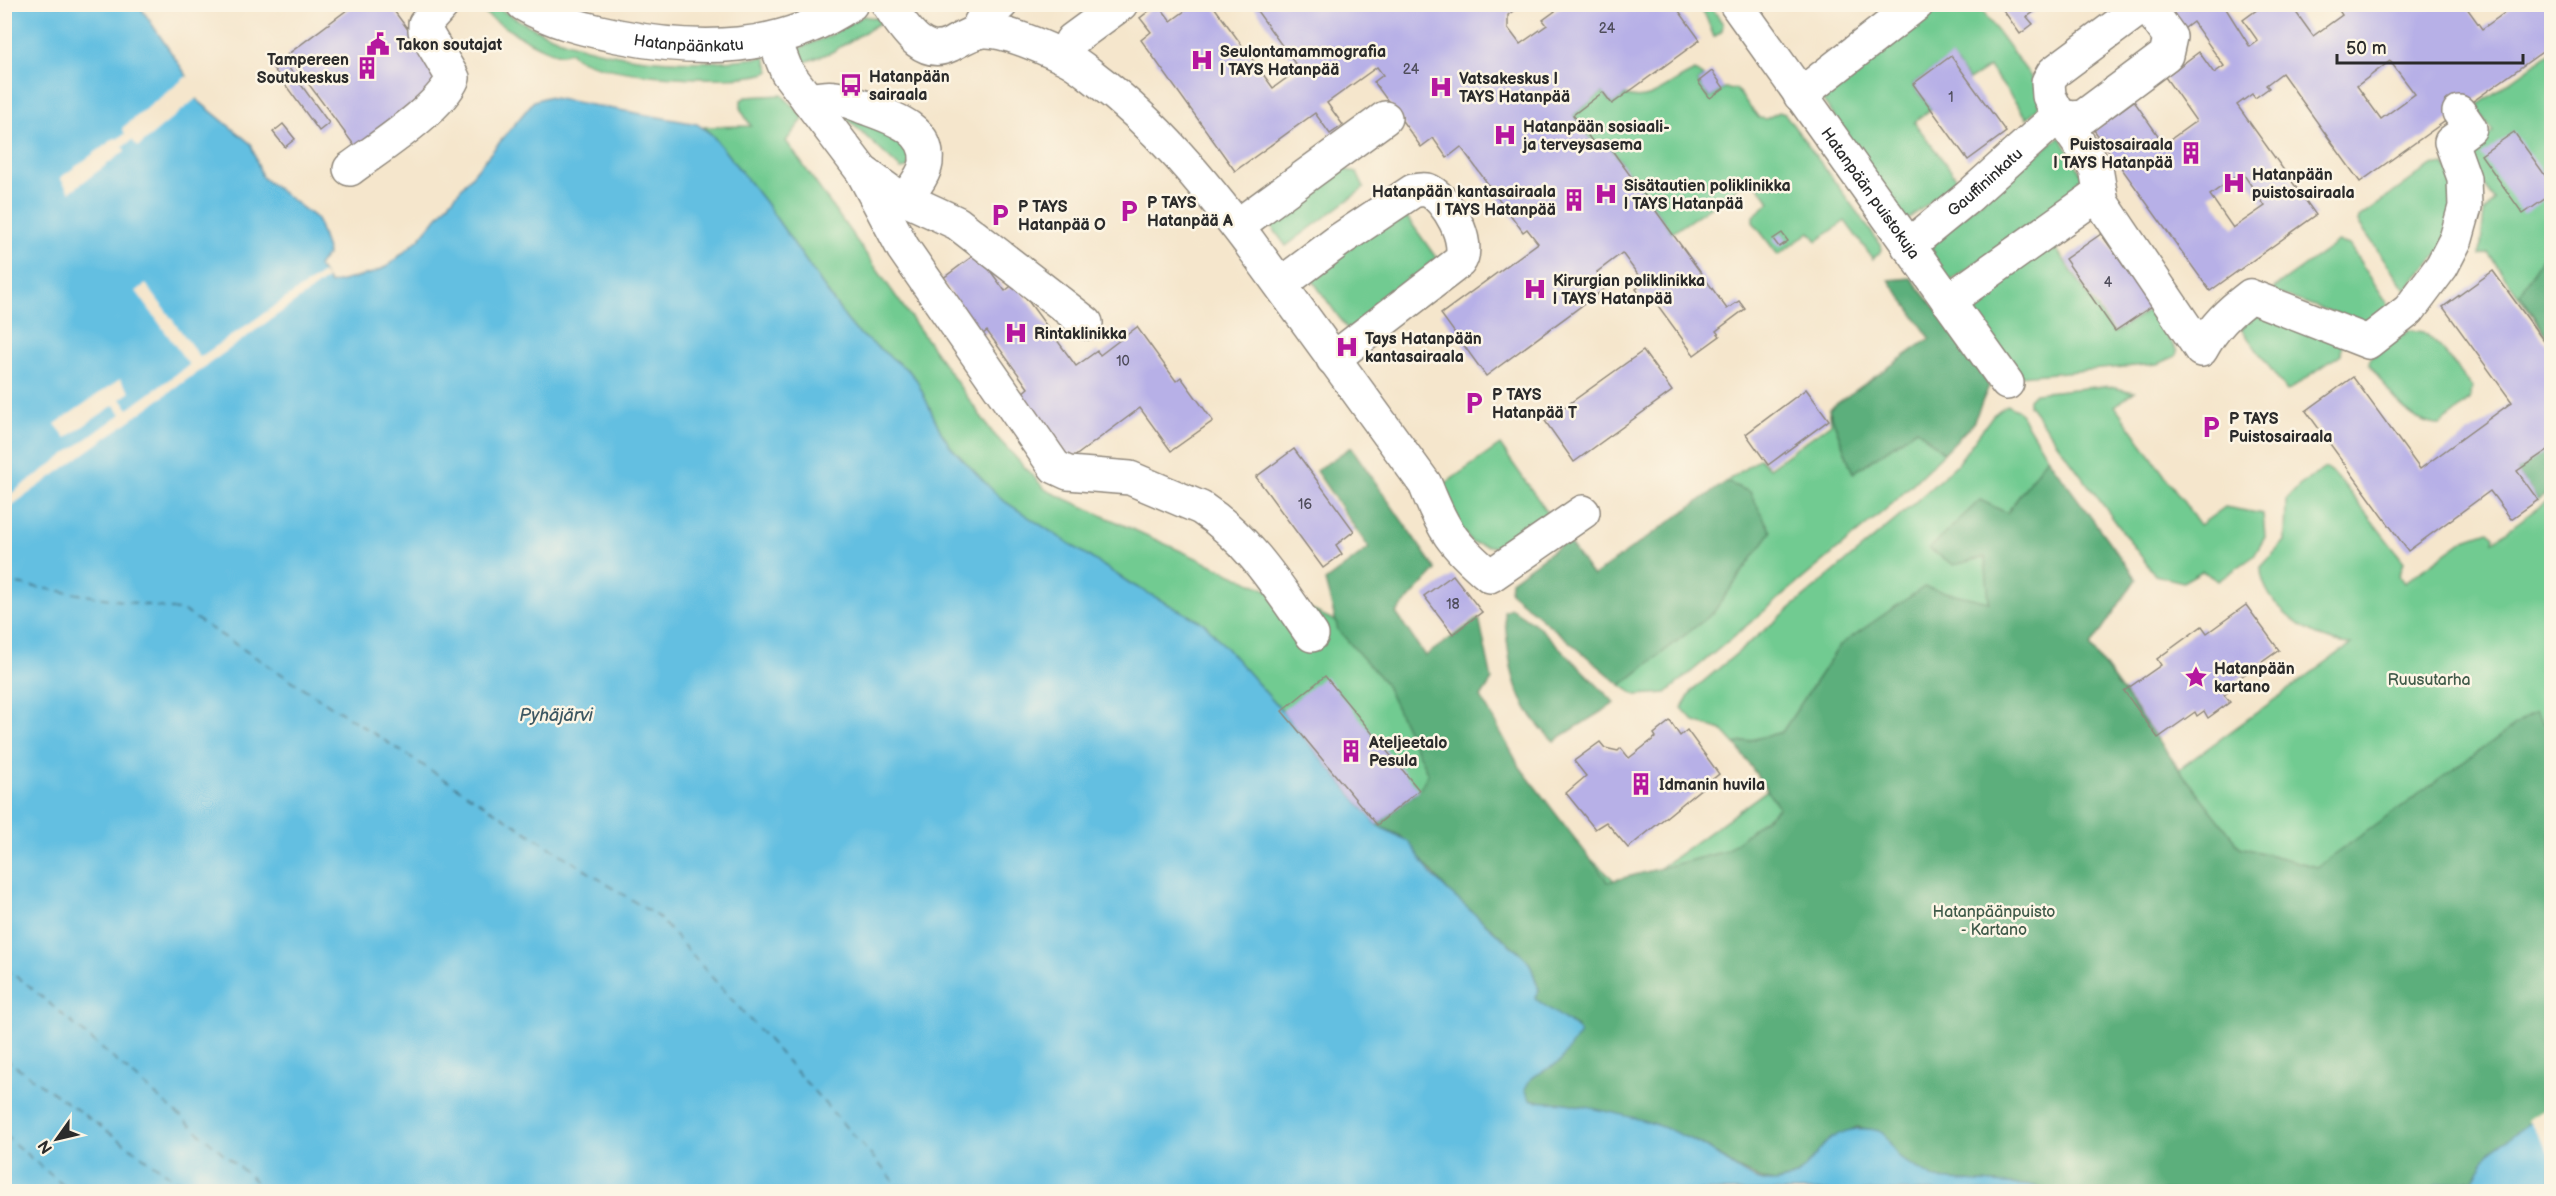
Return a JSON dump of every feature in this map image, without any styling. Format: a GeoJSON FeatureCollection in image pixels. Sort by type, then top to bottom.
{"type":"FeatureCollection","features":[{"type":"Feature","properties":{"kind":"street"},"geometry":{"type":"LineString","coordinates":[[350,169],[411,123],[448,90],[453,78],[425,31],[425,24],[443,4]]}},
{"type":"Feature","properties":{"kind":"street","name":"Hatanpäänkatu"},"geometry":{"type":"LineString","coordinates":[[524,4],[552,18],[581,28],[673,45],[727,46],[774,39],[812,27],[851,4]]}},
{"type":"Feature","properties":{"kind":"street"},"geometry":{"type":"LineString","coordinates":[[888,4],[917,42],[931,48],[946,47],[975,33],[987,31],[1011,37],[1069,59],[1118,96],[1167,142],[1281,284],[1425,484],[1439,521],[1459,549],[1490,576],[1583,512]]}},
{"type":"Feature","properties":{"kind":"street"},"geometry":{"type":"LineString","coordinates":[[975,33],[982,20],[1001,4]]}},
{"type":"Feature","properties":{"kind":"street"},"geometry":{"type":"LineString","coordinates":[[1069,59],[1069,46],[1072,40],[1121,4]]}},
{"type":"Feature","properties":{"kind":"street","name":"Hatanpään puistokuja"},"geometry":{"type":"LineString","coordinates":[[1736,4],[2007,383]]}},
{"type":"Feature","properties":{"kind":"street"},"geometry":{"type":"LineString","coordinates":[[1800,95],[1917,4]]}},
{"type":"Feature","properties":{"kind":"street"},"geometry":{"type":"LineString","coordinates":[[774,39],[787,72],[862,171],[903,248],[1055,467],[1068,473],[1130,478],[1201,508],[1243,541],[1253,552],[1312,634]]}},
{"type":"Feature","properties":{"kind":"street"},"geometry":{"type":"LineString","coordinates":[[808,100],[826,98],[845,100],[897,119],[914,132],[923,146],[926,162],[921,175],[905,200]]}},
{"type":"Feature","properties":{"kind":"street"},"geometry":{"type":"LineString","coordinates":[[1948,301],[2100,193],[2102,203],[2201,350],[2211,331],[2223,317],[2250,296],[2368,342],[2409,310],[2442,266],[2456,239],[2465,207],[2464,178],[2451,142],[2470,128],[2459,112]]}},
{"type":"Feature","properties":{"kind":"street","name":"Gauffininkatu"},"geometry":{"type":"LineString","coordinates":[[1908,246],[1968,197],[2059,115],[2096,168],[2100,193]]}},
{"type":"Feature","properties":{"kind":"street"},"geometry":{"type":"LineString","coordinates":[[1236,226],[1385,118]]}},
{"type":"Feature","properties":{"kind":"street"},"geometry":{"type":"LineString","coordinates":[[862,171],[905,200],[957,223],[1086,323]]}},
{"type":"Feature","properties":{"kind":"street"},"geometry":{"type":"LineString","coordinates":[[1281,284],[1341,239],[1413,191],[1422,189],[1433,193],[1458,224],[1464,253],[1459,262],[1333,359]]}},
{"type":"Feature","properties":{"kind":"green space"},"geometry":{"type":"Polygon","coordinates":[[[1938,4],[1978,5],[2043,93],[2037,109],[2027,118],[1989,67],[1969,80],[1951,57],[1913,84],[1931,109],[1914,122],[1958,180],[1906,221],[1822,99],[1826,88],[1836,78],[1938,4]]]}},
{"type":"Feature","properties":{"kind":"green space"},"geometry":{"type":"Polygon","coordinates":[[[474,5],[494,6],[554,37],[610,54],[688,62],[765,57],[770,71],[755,76],[700,78],[666,77],[604,68],[583,61],[571,52],[562,54],[542,48],[503,26],[474,5]]]}},
{"type":"Feature","properties":{"kind":"green space"},"geometry":{"type":"Polygon","coordinates":[[[1697,5],[1710,5],[1723,24],[1722,31],[1714,37],[1706,17],[1697,5]]]}},
{"type":"Feature","properties":{"kind":"green space"},"geometry":{"type":"Polygon","coordinates":[[[863,16],[877,18],[881,22],[832,52],[800,64],[794,52],[797,49],[829,36],[863,16]]]}},
{"type":"Feature","properties":{"kind":"green space"},"geometry":{"type":"Polygon","coordinates":[[[2551,52],[2551,342],[2488,253],[2480,256],[2484,212],[2494,200],[2461,154],[2493,132],[2475,107],[2551,52]]]}},
{"type":"Feature","properties":{"kind":"green space"},"geometry":{"type":"Polygon","coordinates":[[[1695,71],[1704,77],[1698,82],[1710,98],[1724,88],[1736,89],[1759,118],[1766,119],[1779,112],[1785,114],[1881,245],[1882,250],[1873,259],[1845,221],[1817,241],[1810,232],[1778,255],[1753,222],[1753,216],[1770,202],[1752,178],[1672,233],[1606,142],[1597,148],[1573,115],[1603,92],[1612,104],[1625,95],[1634,98],[1652,95],[1695,71]]]}},
{"type":"Feature","properties":{"kind":"green space","name":"Hatanpäänpuisto - Kartano"},"geometry":{"type":"Polygon","coordinates":[[[782,95],[804,118],[786,141],[992,432],[1046,490],[1358,631],[1398,682],[1627,892],[2047,587],[2179,769],[2351,644],[2322,637],[2292,620],[2270,595],[2263,581],[2261,567],[2285,541],[2286,500],[2299,486],[2325,468],[2341,481],[2404,562],[2399,576],[2404,583],[2465,539],[2488,531],[2494,536],[2493,541],[2551,498],[2551,1107],[2428,1191],[2046,1192],[1377,825],[1282,711],[1205,624],[1131,584],[1004,503],[951,447],[941,432],[916,379],[909,371],[856,331],[846,319],[765,202],[704,127],[751,126],[741,110],[741,100],[746,97],[782,95]]]}},
{"type":"Feature","properties":{"kind":"green space"},"geometry":{"type":"Polygon","coordinates":[[[843,115],[884,124],[913,154],[907,168],[901,169],[843,115]]]}},
{"type":"Feature","properties":{"kind":"green space"},"geometry":{"type":"Polygon","coordinates":[[[2060,136],[2084,179],[2077,193],[1946,284],[1928,245],[2060,136]]]}},
{"type":"Feature","properties":{"kind":"green space"},"geometry":{"type":"Polygon","coordinates":[[[2444,164],[2456,183],[2447,245],[2405,289],[2358,222],[2359,218],[2430,166],[2444,164]]]}},
{"type":"Feature","properties":{"kind":"green space"},"geometry":{"type":"Polygon","coordinates":[[[1344,166],[1347,170],[1357,173],[1364,188],[1286,246],[1266,219],[1344,166]]]}},
{"type":"Feature","properties":{"kind":"green space"},"geometry":{"type":"Polygon","coordinates":[[[1402,210],[1440,263],[1348,330],[1310,277],[1402,210]]]}},
{"type":"Feature","properties":{"kind":"green space"},"geometry":{"type":"Polygon","coordinates":[[[2551,240],[2552,343],[2520,294],[2551,240]]]}},
{"type":"Feature","properties":{"kind":"green space"},"geometry":{"type":"Polygon","coordinates":[[[2338,242],[2349,245],[2388,304],[2388,309],[2370,325],[2273,292],[2274,288],[2338,242]]]}},
{"type":"Feature","properties":{"kind":"green space"},"geometry":{"type":"Polygon","coordinates":[[[2053,244],[2114,333],[2149,310],[2177,351],[2176,356],[2158,364],[2020,376],[1963,308],[2053,244]]]}},
{"type":"Feature","properties":{"kind":"green space"},"geometry":{"type":"Polygon","coordinates":[[[1911,278],[1969,351],[1989,386],[1973,423],[1944,453],[1917,429],[1853,473],[1829,409],[1930,338],[1889,280],[1911,278]]]}},
{"type":"Feature","properties":{"kind":"green space"},"geometry":{"type":"Polygon","coordinates":[[[2244,311],[2342,344],[2341,354],[2287,391],[2234,319],[2244,311]]]}},
{"type":"Feature","properties":{"kind":"green space"},"geometry":{"type":"Polygon","coordinates":[[[2410,330],[2424,332],[2442,349],[2472,387],[2470,399],[2440,425],[2418,419],[2408,412],[2390,393],[2369,364],[2370,358],[2410,330]]]}},
{"type":"Feature","properties":{"kind":"green space"},"geometry":{"type":"Polygon","coordinates":[[[2105,386],[2134,392],[2115,406],[2200,525],[2225,507],[2263,514],[2265,537],[2254,556],[2218,581],[2202,571],[2183,582],[2155,575],[2029,405],[2029,399],[2035,393],[2105,386]]]}},
{"type":"Feature","properties":{"kind":"green space"},"geometry":{"type":"Polygon","coordinates":[[[2006,405],[2019,411],[2047,457],[2007,513],[1985,556],[1990,603],[1840,645],[1782,733],[1735,744],[1722,730],[1695,722],[1682,708],[1692,691],[1899,517],[1957,464],[1993,415],[2006,405]]]}},
{"type":"Feature","properties":{"kind":"green space"},"geometry":{"type":"Polygon","coordinates":[[[1829,409],[1853,473],[1917,429],[1944,453],[1892,504],[1666,693],[1636,695],[1621,685],[1713,613],[1750,492],[1726,482],[1760,458],[1769,468],[1831,423],[1829,409]]]}},
{"type":"Feature","properties":{"kind":"green space"},"geometry":{"type":"Polygon","coordinates":[[[1500,445],[1552,519],[1529,535],[1500,548],[1472,543],[1449,513],[1443,485],[1500,445]]]}},
{"type":"Feature","properties":{"kind":"green space","name":"Hatanpäänpuisto - Kartano"},"geometry":{"type":"Polygon","coordinates":[[[1351,447],[1436,570],[1396,613],[1425,656],[1479,618],[1492,680],[1481,697],[1520,767],[1608,882],[1726,851],[1779,807],[1735,744],[1782,732],[1840,645],[1924,587],[1989,602],[1985,557],[1954,565],[1929,549],[1980,500],[2007,513],[2047,457],[2136,579],[2090,647],[2179,769],[2240,847],[2317,867],[2535,711],[2551,732],[2551,1107],[2488,1153],[2473,1180],[2437,1184],[2428,1191],[2046,1192],[2035,1186],[1936,1179],[1899,1158],[1883,1132],[1857,1127],[1829,1141],[1806,1169],[1789,1179],[1774,1182],[1737,1168],[1702,1144],[1652,1123],[1567,1103],[1546,1103],[1530,1099],[1525,1089],[1527,1083],[1577,1027],[1551,1012],[1536,999],[1539,990],[1530,964],[1518,951],[1449,892],[1401,836],[1377,825],[1419,790],[1428,774],[1384,682],[1338,630],[1325,581],[1369,548],[1316,471],[1351,447]]]}},
{"type":"Feature","properties":{"kind":"green space"},"geometry":{"type":"Polygon","coordinates":[[[2551,447],[2551,490],[2538,500],[2517,471],[2551,447]]]}},
{"type":"Feature","properties":{"kind":"green space"},"geometry":{"type":"Polygon","coordinates":[[[1726,482],[1750,492],[1771,532],[1713,613],[1621,685],[1510,592],[1511,581],[1567,540],[1593,576],[1726,482]]]}},
{"type":"Feature","properties":{"kind":"green space"},"geometry":{"type":"Polygon","coordinates":[[[1511,608],[1538,626],[1615,703],[1554,741],[1528,712],[1515,682],[1508,649],[1504,611],[1511,608]]]}},
{"type":"Feature","properties":{"kind":"water","name":"Pyhäjärvi"},"geometry":{"type":"Polygon","coordinates":[[[5,4],[139,5],[187,76],[196,99],[251,144],[262,177],[317,219],[328,253],[318,266],[330,284],[373,273],[388,266],[420,238],[534,101],[547,97],[697,124],[712,135],[765,202],[856,331],[909,371],[916,379],[941,432],[951,447],[1001,499],[1131,584],[1205,624],[1282,711],[1377,825],[1409,842],[1431,874],[1449,892],[1525,958],[1530,964],[1539,990],[1536,999],[1573,1025],[1580,1033],[1560,1062],[1531,1078],[1525,1089],[1530,1099],[1571,1104],[1657,1125],[1703,1146],[1743,1173],[1764,1181],[1774,1182],[1792,1177],[1805,1168],[1833,1137],[1846,1131],[1868,1129],[1883,1132],[1899,1158],[1936,1179],[2035,1186],[2046,1191],[5,1192],[5,4]]]}},
{"type":"Feature","properties":{"kind":"water"},"geometry":{"type":"Polygon","coordinates":[[[2551,1107],[2551,1191],[2428,1192],[2437,1184],[2473,1180],[2488,1153],[2551,1107]]]}},
{"type":"Feature","properties":{"kind":"pier"},"geometry":{"type":"Polygon","coordinates":[[[187,76],[193,82],[198,97],[138,147],[132,140],[123,147],[125,151],[70,192],[60,178],[115,138],[125,134],[122,128],[187,76]]]}},
{"type":"Feature","properties":{"kind":"pier"},"geometry":{"type":"Polygon","coordinates":[[[323,273],[327,279],[7,509],[5,498],[121,414],[114,405],[66,438],[55,424],[120,379],[130,392],[121,399],[128,409],[189,365],[136,291],[146,284],[200,357],[323,273]]]}},
{"type":"Feature","properties":{"kind":"pier"},"geometry":{"type":"Polygon","coordinates":[[[2545,1108],[2551,1118],[2551,1156],[2528,1120],[2545,1108]]]}},
{"type":"Feature","properties":{"kind":"building","name":"Tampereen Soutukeskus"},"geometry":{"type":"Polygon","coordinates":[[[355,4],[389,4],[447,82],[357,149],[287,55],[355,4]]]}},
{"type":"Feature","properties":{"kind":"building","name":"Hatanpään kantasairaala | TAYS Hatanpää"},"geometry":{"type":"Polygon","coordinates":[[[1158,4],[1171,21],[1186,10],[1182,4],[1212,4],[1273,88],[1299,69],[1252,4],[1522,4],[1508,15],[1508,28],[1520,44],[1547,25],[1543,20],[1565,4],[1674,4],[1700,40],[1612,104],[1603,92],[1573,115],[1597,148],[1606,142],[1727,309],[1739,301],[1745,309],[1716,331],[1720,336],[1694,355],[1651,296],[1644,301],[1636,289],[1644,283],[1622,253],[1597,272],[1607,287],[1486,376],[1441,314],[1538,243],[1527,229],[1523,232],[1461,147],[1447,158],[1433,138],[1421,147],[1374,82],[1383,75],[1377,67],[1327,103],[1343,125],[1330,134],[1315,113],[1235,171],[1141,40],[1151,32],[1140,18],[1158,4]]]}},
{"type":"Feature","properties":{"kind":"building"},"geometry":{"type":"Polygon","coordinates":[[[1999,4],[2034,4],[2038,9],[2027,17],[2033,24],[2020,34],[1999,4]]]}},
{"type":"Feature","properties":{"kind":"building","name":"Puistosairaala | TAYS Hatanpää"},"geometry":{"type":"Polygon","coordinates":[[[2163,4],[2223,4],[2250,47],[2258,41],[2243,20],[2265,4],[2290,4],[2313,36],[2342,15],[2335,4],[2464,4],[2482,29],[2517,4],[2552,4],[2552,45],[2360,182],[2282,73],[2266,85],[2269,88],[2255,98],[2252,94],[2237,105],[2316,215],[2210,291],[2094,130],[2134,101],[2164,144],[2196,121],[2165,77],[2199,52],[2214,73],[2224,66],[2193,22],[2181,31],[2163,4]],[[2390,61],[2357,86],[2381,119],[2415,94],[2390,61]],[[2242,172],[2210,195],[2233,228],[2265,206],[2242,172]]]}},
{"type":"Feature","properties":{"kind":"building"},"geometry":{"type":"Polygon","coordinates":[[[1951,56],[2006,132],[1968,160],[1913,84],[1951,56]]]}},
{"type":"Feature","properties":{"kind":"building"},"geometry":{"type":"Polygon","coordinates":[[[283,60],[329,123],[319,131],[273,68],[283,60]]]}},
{"type":"Feature","properties":{"kind":"building"},"geometry":{"type":"Polygon","coordinates":[[[1712,71],[1724,88],[1710,98],[1698,82],[1712,71]]]}},
{"type":"Feature","properties":{"kind":"building"},"geometry":{"type":"Polygon","coordinates":[[[283,124],[295,139],[285,147],[273,132],[283,124]]]}},
{"type":"Feature","properties":{"kind":"building"},"geometry":{"type":"Polygon","coordinates":[[[2514,132],[2552,185],[2552,194],[2523,214],[2481,155],[2514,132]]]}},
{"type":"Feature","properties":{"kind":"building"},"geometry":{"type":"Polygon","coordinates":[[[1782,233],[1788,241],[1779,247],[1773,239],[1782,233]]]}},
{"type":"Feature","properties":{"kind":"building"},"geometry":{"type":"Polygon","coordinates":[[[2101,234],[2152,306],[2115,331],[2065,259],[2101,234]]]}},
{"type":"Feature","properties":{"kind":"building"},"geometry":{"type":"Polygon","coordinates":[[[977,253],[1005,291],[1015,283],[1076,366],[1097,351],[1100,355],[1137,327],[1176,381],[1181,377],[1213,421],[1171,451],[1140,408],[1070,460],[1021,394],[1028,388],[987,331],[980,336],[942,279],[977,253]]]}},
{"type":"Feature","properties":{"kind":"building"},"geometry":{"type":"Polygon","coordinates":[[[2493,271],[2552,352],[2552,447],[2517,471],[2538,500],[2511,519],[2490,491],[2408,551],[2306,411],[2353,377],[2420,469],[2512,402],[2443,307],[2493,271]]]}},
{"type":"Feature","properties":{"kind":"building"},"geometry":{"type":"Polygon","coordinates":[[[1643,351],[1672,391],[1574,462],[1545,421],[1643,351]]]}},
{"type":"Feature","properties":{"kind":"building"},"geometry":{"type":"Polygon","coordinates":[[[1806,389],[1829,420],[1768,465],[1746,434],[1806,389]]]}},
{"type":"Feature","properties":{"kind":"building"},"geometry":{"type":"Polygon","coordinates":[[[1294,449],[1354,531],[1336,545],[1342,554],[1323,568],[1256,477],[1294,449]]]}},
{"type":"Feature","properties":{"kind":"building"},"geometry":{"type":"Polygon","coordinates":[[[1453,575],[1482,612],[1453,634],[1424,596],[1453,575]]]}},
{"type":"Feature","properties":{"kind":"building"},"geometry":{"type":"Polygon","coordinates":[[[2246,605],[2279,650],[2228,686],[2231,690],[2224,695],[2230,702],[2208,718],[2204,711],[2197,716],[2195,712],[2158,738],[2124,691],[2161,665],[2157,659],[2202,626],[2207,633],[2246,605]]]}},
{"type":"Feature","properties":{"kind":"building","name":"Ateljeetalo Pesula"},"geometry":{"type":"Polygon","coordinates":[[[1325,676],[1419,790],[1377,825],[1282,711],[1325,676]]]}},
{"type":"Feature","properties":{"kind":"building","name":"Idmanin huvila"},"geometry":{"type":"Polygon","coordinates":[[[1670,721],[1680,736],[1687,730],[1719,774],[1628,848],[1606,822],[1595,829],[1566,793],[1586,776],[1574,761],[1600,742],[1605,748],[1618,751],[1621,748],[1629,758],[1656,737],[1654,734],[1670,721]]]}},
{"type":"Feature","properties":{"kind":"ferry route"},"geometry":{"type":"LineString","coordinates":[[4,582],[184,611],[658,917],[904,1192]]}},
{"type":"Feature","properties":{"kind":"ferry route"},"geometry":{"type":"LineString","coordinates":[[4,968],[28,985],[268,1192]]}},
{"type":"Feature","properties":{"kind":"ferry route"},"geometry":{"type":"LineString","coordinates":[[4,1058],[193,1192]]}},
{"type":"Feature","properties":{"kind":"ferry route"},"geometry":{"type":"LineString","coordinates":[[4,1135],[71,1192]]}},
{"type":"Feature","properties":{"kind":"place","name":"Takon soutajat"},"geometry":{"type":"Point","coordinates":[378,44]}},
{"type":"Feature","properties":{"kind":"place","name":"Seulontamammografia | TAYS Hatanpää"},"geometry":{"type":"Point","coordinates":[1202,60]}},
{"type":"Feature","properties":{"kind":"place","name":"Tampereen Soutukeskus"},"geometry":{"type":"Point","coordinates":[367,68]}},
{"type":"Feature","properties":{"kind":"place","name":"Hatanpään sairaala"},"geometry":{"type":"Point","coordinates":[851,85]}},
{"type":"Feature","properties":{"kind":"place","name":"Vatsakeskus | TAYS Hatanpää"},"geometry":{"type":"Point","coordinates":[1441,87]}},
{"type":"Feature","properties":{"kind":"place","name":"Hatanpään sosiaali- ja terveysasema"},"geometry":{"type":"Point","coordinates":[1505,135]}},
{"type":"Feature","properties":{"kind":"place","name":"Puistosairaala | TAYS Hatanpää"},"geometry":{"type":"Point","coordinates":[2191,153]}},
{"type":"Feature","properties":{"kind":"place","name":"Hatanpään puistosairaala"},"geometry":{"type":"Point","coordinates":[2234,183]}},
{"type":"Feature","properties":{"kind":"place","name":"Sisätautien poliklinikka | TAYS Hatanpää"},"geometry":{"type":"Point","coordinates":[1606,194]}},
{"type":"Feature","properties":{"kind":"place","name":"Hatanpään kantasairaala | TAYS Hatanpää"},"geometry":{"type":"Point","coordinates":[1574,200]}},
{"type":"Feature","properties":{"kind":"place","name":"P TAYS Hatanpää A"},"geometry":{"type":"Point","coordinates":[1129,211]}},
{"type":"Feature","properties":{"kind":"place","name":"P TAYS Hatanpää O"},"geometry":{"type":"Point","coordinates":[1000,215]}},
{"type":"Feature","properties":{"kind":"place","name":"Kirurgian poliklinikka | TAYS Hatanpää"},"geometry":{"type":"Point","coordinates":[1535,289]}},
{"type":"Feature","properties":{"kind":"place","name":"Rintaklinikka"},"geometry":{"type":"Point","coordinates":[1016,333]}},
{"type":"Feature","properties":{"kind":"place","name":"Tays Hatanpään kantasairaala"},"geometry":{"type":"Point","coordinates":[1347,347]}},
{"type":"Feature","properties":{"kind":"place","name":"P TAYS Hatanpää T"},"geometry":{"type":"Point","coordinates":[1474,403]}},
{"type":"Feature","properties":{"kind":"place","name":"P TAYS Puistosairaala"},"geometry":{"type":"Point","coordinates":[2211,427]}},
{"type":"Feature","properties":{"kind":"place","name":"Hatanpään kartano"},"geometry":{"type":"Point","coordinates":[2196,677]}},
{"type":"Feature","properties":{"kind":"place","name":"Ateljeetalo Pesula"},"geometry":{"type":"Point","coordinates":[1351,751]}},
{"type":"Feature","properties":{"kind":"place","name":"Idmanin huvila"},"geometry":{"type":"Point","coordinates":[1641,784]}},
{"type":"Feature","properties":{"kind":"park label","name":"Ruusutarha"},"geometry":{"type":"Point","coordinates":[2429,679]}}]}
